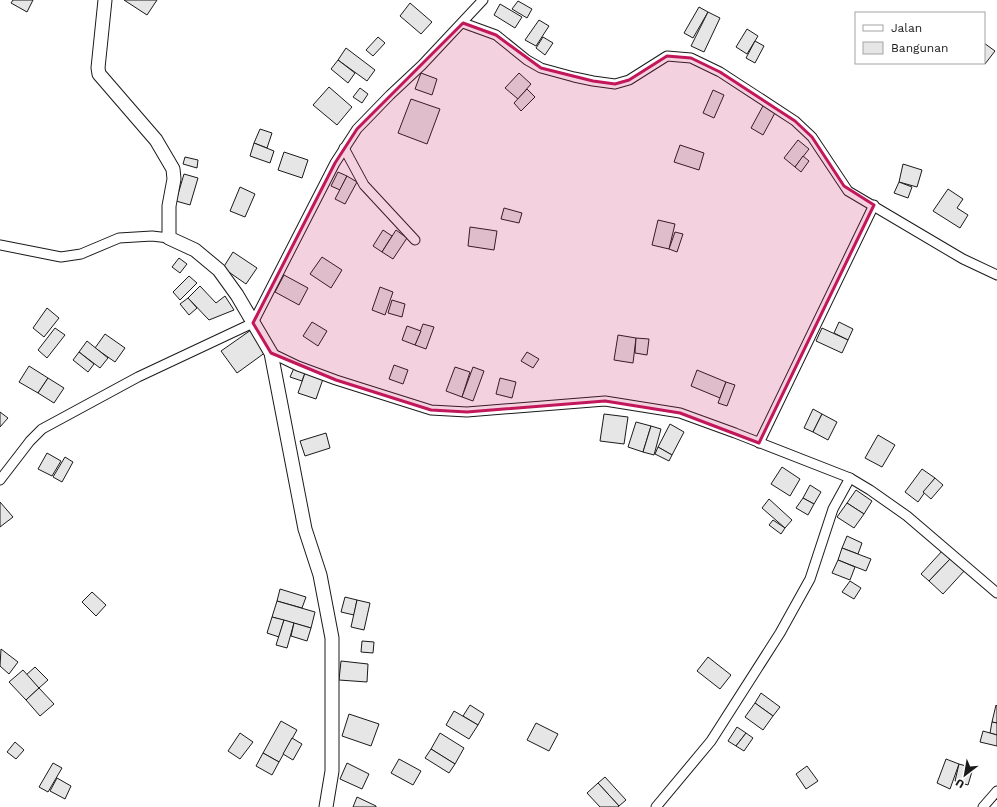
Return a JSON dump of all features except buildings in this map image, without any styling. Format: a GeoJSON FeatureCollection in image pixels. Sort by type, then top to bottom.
{"type":"FeatureCollection","features":[{"type":"Feature","properties":{"kind":"street"},"geometry":{"type":"LineString","coordinates":[[105,0],[98,68],[99,74],[156,140],[173,169],[174,179],[169,206],[169,238]]}},
{"type":"Feature","properties":{"kind":"street"},"geometry":{"type":"LineString","coordinates":[[0,480],[30,441],[42,429],[138,377],[253,323],[322,187],[344,148],[368,117],[422,65],[483,0]]}},
{"type":"Feature","properties":{"kind":"street"},"geometry":{"type":"LineString","coordinates":[[463,23],[496,35],[527,60],[541,68],[574,78],[593,81],[615,84],[629,80],[667,56],[691,58],[720,72],[795,120],[812,137],[848,190],[963,259],[997,276]]}},
{"type":"Feature","properties":{"kind":"street"},"geometry":{"type":"LineString","coordinates":[[344,148],[364,185],[414,240]]}},
{"type":"Feature","properties":{"kind":"street"},"geometry":{"type":"LineString","coordinates":[[759,443],[874,205]]}},
{"type":"Feature","properties":{"kind":"street"},"geometry":{"type":"LineString","coordinates":[[0,246],[61,257],[81,254],[119,238],[152,236],[169,238],[195,250],[219,270],[229,282],[271,353],[305,529],[320,575],[332,638],[332,771],[326,807]]}},
{"type":"Feature","properties":{"kind":"street"},"geometry":{"type":"LineString","coordinates":[[271,353],[298,366],[336,380],[431,410],[467,412],[604,401],[680,413],[850,478],[879,496],[906,516],[997,593]]}},
{"type":"Feature","properties":{"kind":"street"},"geometry":{"type":"LineString","coordinates":[[656,807],[711,741],[791,615],[810,579],[833,510],[850,478]]}},
{"type":"Feature","properties":{"kind":"street"},"geometry":{"type":"LineString","coordinates":[[983,807],[997,791]]}},
{"type":"Feature","properties":{"kind":"highlighted area"},"geometry":{"type":"Polygon","coordinates":[[[463,23],[496,35],[541,68],[593,81],[615,84],[629,80],[667,56],[691,58],[720,72],[795,121],[812,137],[844,186],[874,205],[759,443],[680,413],[605,401],[467,412],[431,410],[336,380],[271,353],[253,323],[335,163],[357,129],[463,23]]]}}]}
